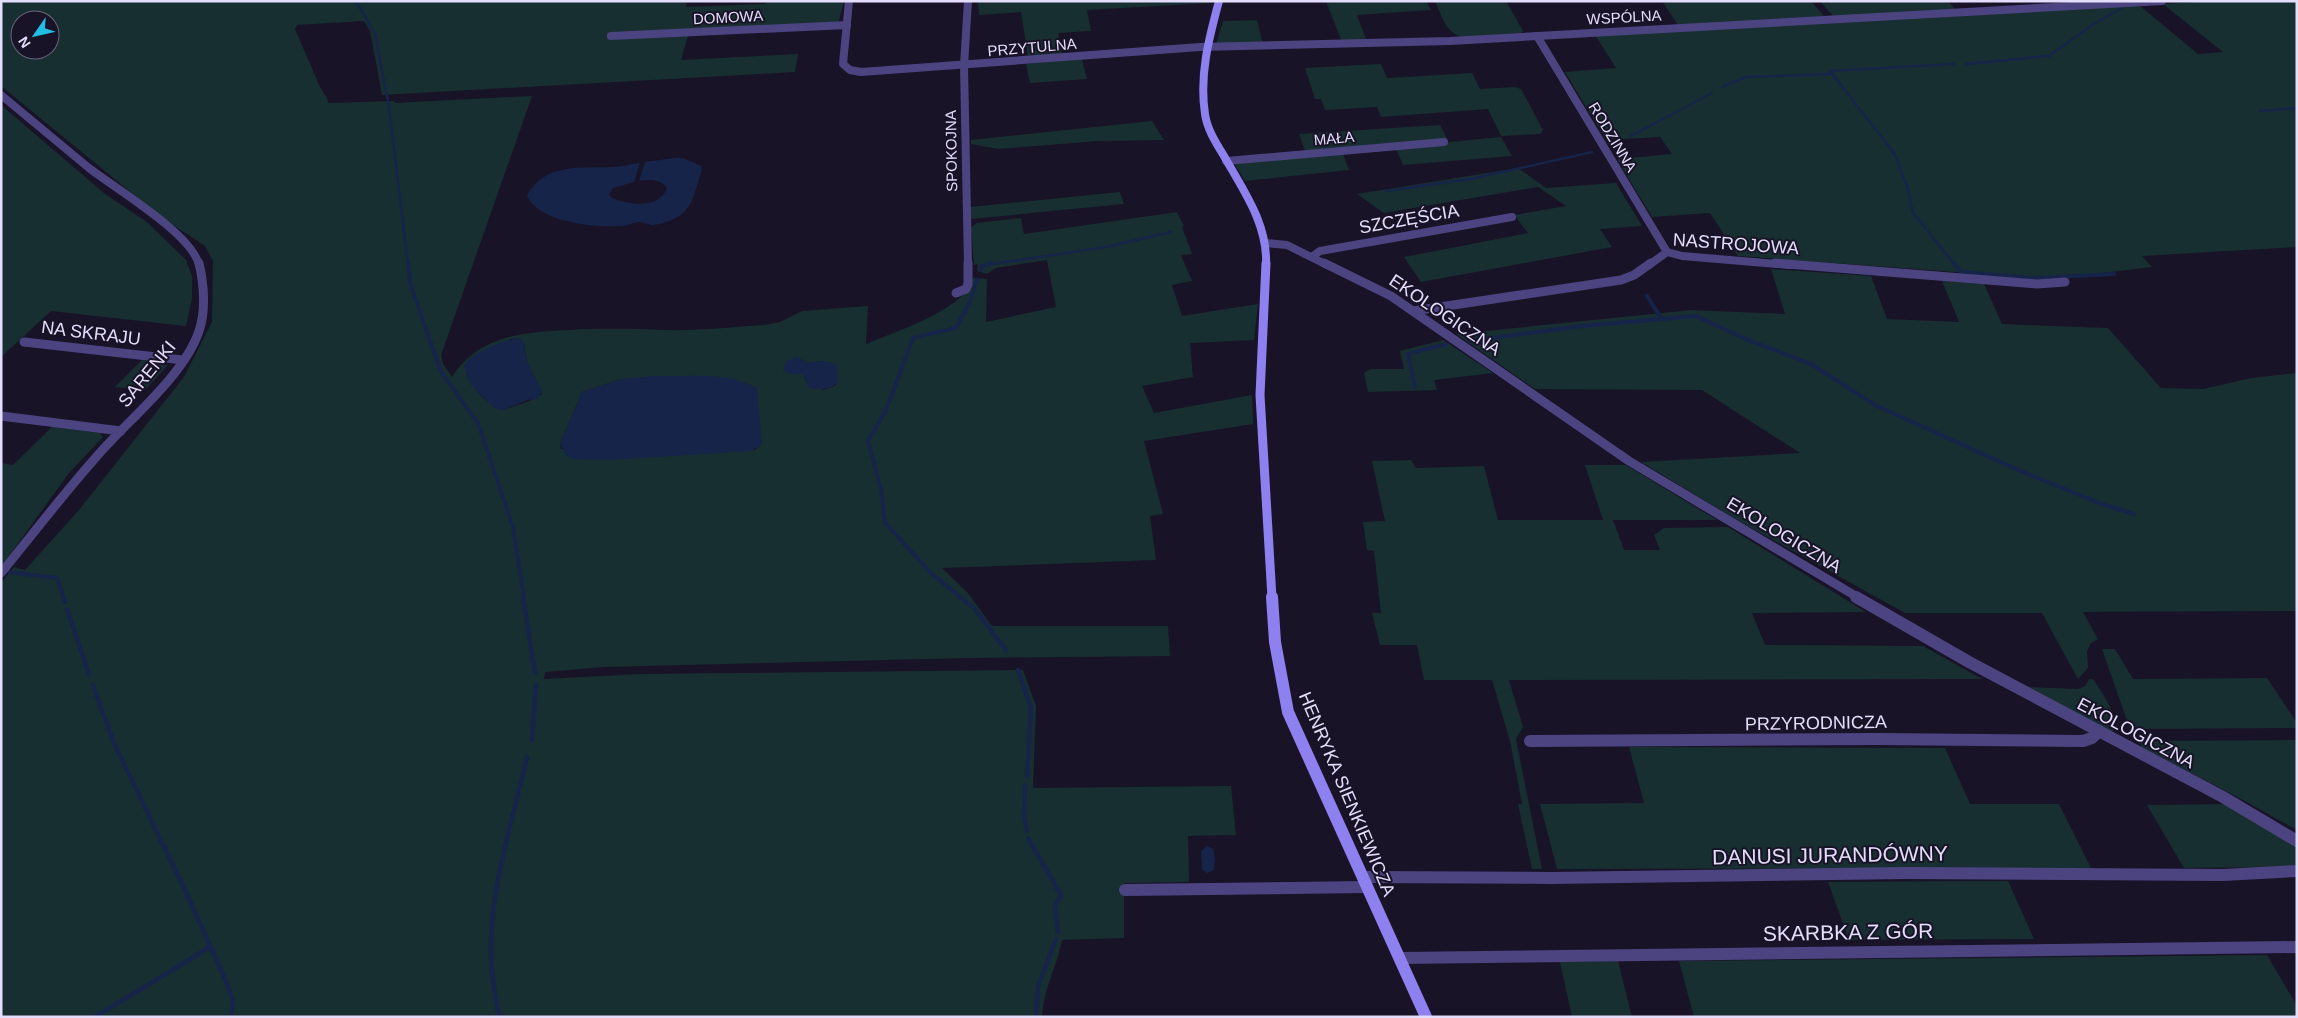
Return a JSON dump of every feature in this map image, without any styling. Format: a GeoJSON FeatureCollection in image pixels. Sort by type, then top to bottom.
{"type":"FeatureCollection","features":[{"type":"Feature","properties":{"kind":"street"},"geometry":{"type":"LineString","coordinates":[[847,25],[849,1]]}},
{"type":"Feature","properties":{"kind":"street","name":"SPOKOJNA"},"geometry":{"type":"LineString","coordinates":[[956,293],[966,289],[968,284],[964,66],[968,1]]}},
{"type":"Feature","properties":{"kind":"street","name":"HENRYKA SIENKIEWICZA"},"geometry":{"type":"LineString","coordinates":[[1219,1],[1206,48],[1203,88],[1205,115],[1213,138],[1258,215],[1268,252],[1260,396],[1275,642],[1279,671],[1288,712],[1426,1017]]}},
{"type":"Feature","properties":{"kind":"street","name":"WSPÓLNA"},"geometry":{"type":"LineString","coordinates":[[1206,48],[1348,45],[1537,36],[2162,1]]}},
{"type":"Feature","properties":{"kind":"street","name":"DOMOWA"},"geometry":{"type":"LineString","coordinates":[[611,36],[847,25]]}},
{"type":"Feature","properties":{"kind":"street","name":"PRZYTULNA"},"geometry":{"type":"LineString","coordinates":[[847,25],[843,64],[850,70],[860,72],[1206,48]]}},
{"type":"Feature","properties":{"kind":"street","name":"RODZINNA"},"geometry":{"type":"LineString","coordinates":[[1537,36],[1666,252]]}},
{"type":"Feature","properties":{"kind":"street","name":"SARENKI"},"geometry":{"type":"LineString","coordinates":[[1,95],[91,169],[174,231],[197,256],[201,273],[203,312],[199,332],[183,360],[149,403],[98,454],[1,573]]}},
{"type":"Feature","properties":{"kind":"street","name":"MAŁA"},"geometry":{"type":"LineString","coordinates":[[1226,161],[1444,142]]}},
{"type":"Feature","properties":{"kind":"street","name":"SZCZĘŚCIA"},"geometry":{"type":"LineString","coordinates":[[1313,256],[1320,251],[1512,217]]}},
{"type":"Feature","properties":{"kind":"street","name":"EKOLOGICZNA"},"geometry":{"type":"LineString","coordinates":[[1266,243],[1287,245],[1384,292],[1629,461],[1890,618],[2099,732],[2224,797],[2297,840]]}},
{"type":"Feature","properties":{"kind":"street","name":"NASTROJOWA"},"geometry":{"type":"LineString","coordinates":[[1412,310],[1621,280],[1634,275],[1666,252],[1682,256],[2002,282],[2037,284],[2065,282]]}},
{"type":"Feature","properties":{"kind":"street","name":"NA SKRAJU"},"geometry":{"type":"LineString","coordinates":[[24,342],[183,360]]}},
{"type":"Feature","properties":{"kind":"street"},"geometry":{"type":"LineString","coordinates":[[1,416],[120,430]]}},
{"type":"Feature","properties":{"kind":"street","name":"PRZYRODNICZA"},"geometry":{"type":"LineString","coordinates":[[1530,741],[1888,739],[2083,741],[2092,738],[2099,732]]}},
{"type":"Feature","properties":{"kind":"street","name":"DANUSI JURANDÓWNY"},"geometry":{"type":"LineString","coordinates":[[1125,890],[1552,878],[1906,873],[2223,875],[2297,871]]}},
{"type":"Feature","properties":{"kind":"street","name":"SKARBKA Z GÓR"},"geometry":{"type":"LineString","coordinates":[[1400,958],[2297,947]]}},
{"type":"Feature","properties":{"kind":"green space"},"geometry":{"type":"Polygon","coordinates":[[[1,1],[687,1],[686,7],[765,4],[766,1],[844,1],[837,28],[688,36],[681,60],[798,54],[795,72],[382,95],[370,31],[364,21],[297,25],[295,29],[328,103],[394,101],[395,103],[532,96],[441,355],[443,364],[452,377],[475,352],[489,344],[504,338],[536,332],[582,329],[690,330],[765,325],[780,322],[802,311],[868,306],[866,344],[919,322],[944,309],[966,292],[973,278],[987,279],[986,322],[1056,307],[1047,260],[996,268],[987,274],[977,271],[978,264],[974,265],[971,227],[977,223],[1021,218],[1024,234],[1177,212],[1184,226],[1182,227],[1192,254],[1181,255],[1192,281],[1172,285],[1182,316],[1258,304],[1254,340],[1190,343],[1193,377],[1142,386],[1154,413],[1252,395],[1253,424],[1144,441],[1163,514],[1150,516],[1156,560],[942,568],[967,592],[992,626],[1168,626],[1170,656],[968,658],[604,667],[545,672],[544,679],[641,674],[1023,670],[1036,706],[1033,788],[1231,786],[1236,835],[1188,836],[1189,882],[1124,883],[1124,938],[1062,940],[1045,996],[1042,1017],[1,1017],[1,583],[14,567],[25,570],[79,510],[184,377],[212,322],[213,261],[205,246],[161,217],[1,86],[1,1]],[[519,338],[510,339],[466,374],[472,385],[481,395],[491,404],[503,410],[529,401],[542,394],[527,362],[524,344],[519,338]],[[800,359],[798,373],[804,375],[806,382],[824,390],[836,385],[822,361],[809,363],[800,359]],[[621,379],[582,392],[560,444],[561,449],[754,450],[760,446],[621,379]]]}},
{"type":"Feature","properties":{"kind":"green space"},"geometry":{"type":"Polygon","coordinates":[[[978,1],[1211,1],[1211,3],[1087,10],[1091,31],[1058,33],[1062,54],[1028,56],[1021,12],[979,15],[978,1]]]}},
{"type":"Feature","properties":{"kind":"green space"},"geometry":{"type":"Polygon","coordinates":[[[1326,1],[1426,1],[1431,10],[1357,15],[1367,42],[1342,42],[1326,1]]]}},
{"type":"Feature","properties":{"kind":"green space"},"geometry":{"type":"Polygon","coordinates":[[[1435,1],[1506,1],[1523,31],[1521,33],[1462,37],[1456,35],[1442,18],[1435,1]]]}},
{"type":"Feature","properties":{"kind":"green space"},"geometry":{"type":"Polygon","coordinates":[[[1662,1],[1811,1],[1824,16],[1678,25],[1662,1]]]}},
{"type":"Feature","properties":{"kind":"green space"},"geometry":{"type":"Polygon","coordinates":[[[1820,1],[1948,1],[1956,10],[1833,16],[1820,1]]]}},
{"type":"Feature","properties":{"kind":"green space"},"geometry":{"type":"Polygon","coordinates":[[[2211,1],[2297,1],[2297,247],[2142,256],[2152,267],[2035,281],[1957,272],[1738,256],[1710,213],[1652,217],[1617,159],[1672,154],[1660,137],[1606,140],[1565,72],[1616,68],[1595,35],[2139,5],[2198,54],[2223,52],[2163,4],[2211,1]]]}},
{"type":"Feature","properties":{"kind":"green space"},"geometry":{"type":"Polygon","coordinates":[[[1257,20],[1263,45],[1216,45],[1223,21],[1257,20]]]}},
{"type":"Feature","properties":{"kind":"green space"},"geometry":{"type":"Polygon","coordinates":[[[1082,59],[1087,79],[1030,83],[1026,64],[1082,59]]]}},
{"type":"Feature","properties":{"kind":"green space"},"geometry":{"type":"Polygon","coordinates":[[[1381,64],[1387,78],[1472,73],[1480,89],[1515,87],[1521,89],[1543,130],[1540,134],[1501,136],[1488,109],[1381,117],[1377,107],[1325,110],[1321,99],[1315,99],[1305,68],[1381,64]]]}},
{"type":"Feature","properties":{"kind":"green space"},"geometry":{"type":"Polygon","coordinates":[[[1,105],[105,194],[147,222],[186,260],[192,276],[192,299],[186,326],[51,311],[1,357],[1,105]]]}},
{"type":"Feature","properties":{"kind":"green space"},"geometry":{"type":"Polygon","coordinates":[[[1152,121],[1164,140],[1098,141],[998,149],[971,144],[971,140],[1152,121]]]}},
{"type":"Feature","properties":{"kind":"green space"},"geometry":{"type":"Polygon","coordinates":[[[1440,125],[1447,138],[1442,140],[1305,151],[1299,134],[1440,125]]]}},
{"type":"Feature","properties":{"kind":"green space"},"geometry":{"type":"Polygon","coordinates":[[[1501,137],[1512,156],[1403,165],[1396,149],[1445,145],[1449,142],[1501,137]]]}},
{"type":"Feature","properties":{"kind":"green space"},"geometry":{"type":"Polygon","coordinates":[[[1343,154],[1349,170],[1245,181],[1234,163],[1343,154]]]}},
{"type":"Feature","properties":{"kind":"green space"},"geometry":{"type":"Polygon","coordinates":[[[1518,168],[1546,188],[1616,183],[1642,226],[1600,229],[1612,247],[1421,282],[1404,257],[1528,233],[1514,215],[1566,206],[1538,187],[1384,213],[1357,194],[1518,168]]]}},
{"type":"Feature","properties":{"kind":"green space"},"geometry":{"type":"Polygon","coordinates":[[[1120,192],[1124,204],[971,219],[970,207],[1120,192]]]}},
{"type":"Feature","properties":{"kind":"green space"},"geometry":{"type":"Polygon","coordinates":[[[1771,269],[1871,276],[1887,319],[1959,322],[1942,281],[1984,284],[2002,324],[2108,328],[2161,388],[2203,389],[2251,378],[2297,373],[2297,611],[2083,612],[2098,639],[2090,644],[2087,652],[2088,668],[2078,679],[2042,613],[1905,613],[1737,520],[1641,462],[1800,453],[1702,390],[1535,389],[1456,334],[1692,310],[1785,314],[1771,269]]]}},
{"type":"Feature","properties":{"kind":"green space"},"geometry":{"type":"Polygon","coordinates":[[[1443,340],[1493,373],[1434,380],[1437,390],[1368,392],[1364,373],[1370,369],[1404,369],[1400,351],[1443,340]]]}},
{"type":"Feature","properties":{"kind":"green space"},"geometry":{"type":"Polygon","coordinates":[[[142,360],[168,365],[145,390],[115,387],[142,360]]]}},
{"type":"Feature","properties":{"kind":"green space"},"geometry":{"type":"Polygon","coordinates":[[[52,427],[100,433],[103,437],[69,473],[1,567],[1,463],[13,465],[52,427]]]}},
{"type":"Feature","properties":{"kind":"green space"},"geometry":{"type":"Polygon","coordinates":[[[1411,460],[1416,468],[1484,466],[1498,520],[1603,520],[1585,465],[1626,465],[1717,520],[1613,520],[1624,550],[1660,550],[1654,535],[1664,528],[1728,527],[1866,612],[1752,613],[1765,645],[1923,646],[1982,679],[1509,680],[1523,727],[1516,739],[1542,869],[1532,869],[1518,804],[1522,804],[1510,741],[1492,680],[1424,680],[1417,645],[1380,645],[1372,613],[1381,613],[1374,551],[1367,550],[1363,522],[1385,521],[1372,461],[1411,460]]]}},
{"type":"Feature","properties":{"kind":"green space"},"geometry":{"type":"Polygon","coordinates":[[[2102,649],[2115,649],[2133,679],[2267,678],[2297,723],[2297,728],[2130,729],[2102,649]]]}},
{"type":"Feature","properties":{"kind":"green space"},"geometry":{"type":"Polygon","coordinates":[[[2089,679],[2093,679],[2110,708],[2116,727],[2113,731],[2108,731],[2028,687],[2078,689],[2085,686],[2089,679]]]}},
{"type":"Feature","properties":{"kind":"green space"},"geometry":{"type":"Polygon","coordinates":[[[2297,740],[2297,830],[2141,747],[2140,741],[2297,740]]]}},
{"type":"Feature","properties":{"kind":"green space"},"geometry":{"type":"Polygon","coordinates":[[[1629,747],[1945,748],[1970,804],[2059,804],[2091,868],[1557,869],[1540,804],[1644,803],[1629,747]]]}},
{"type":"Feature","properties":{"kind":"green space"},"geometry":{"type":"Polygon","coordinates":[[[2147,805],[2228,805],[2297,847],[2297,864],[2293,867],[2184,868],[2147,805]]]}},
{"type":"Feature","properties":{"kind":"green space"},"geometry":{"type":"Polygon","coordinates":[[[2008,881],[2034,939],[1849,940],[1828,882],[2008,881]]]}},
{"type":"Feature","properties":{"kind":"green space"},"geometry":{"type":"Polygon","coordinates":[[[2267,955],[2297,1006],[2297,1017],[1694,1017],[1679,961],[2267,955]]]}},
{"type":"Feature","properties":{"kind":"green space"},"geometry":{"type":"Polygon","coordinates":[[[1618,961],[1632,1017],[1572,1017],[1560,962],[1618,961]]]}},
{"type":"Feature","properties":{"kind":"water"},"geometry":{"type":"Polygon","coordinates":[[[683,158],[701,166],[702,170],[693,199],[687,209],[676,217],[659,224],[651,225],[640,222],[623,226],[597,226],[568,221],[542,212],[527,195],[544,177],[554,172],[565,169],[615,167],[640,163],[634,182],[613,188],[609,194],[610,197],[625,202],[650,203],[663,195],[667,188],[654,180],[639,181],[645,162],[683,158]]]}},
{"type":"Feature","properties":{"kind":"water"},"geometry":{"type":"Polygon","coordinates":[[[519,338],[524,344],[527,362],[542,391],[538,399],[528,400],[503,410],[495,409],[470,384],[464,366],[481,352],[505,341],[519,338]]]}},
{"type":"Feature","properties":{"kind":"water"},"geometry":{"type":"Polygon","coordinates":[[[797,357],[809,363],[822,361],[836,364],[838,382],[824,389],[808,387],[804,375],[789,373],[783,369],[787,361],[797,357]]]}},
{"type":"Feature","properties":{"kind":"water"},"geometry":{"type":"Polygon","coordinates":[[[655,376],[720,377],[733,379],[757,388],[762,443],[750,451],[608,460],[572,459],[566,455],[560,444],[582,392],[621,379],[655,376]]]}},
{"type":"Feature","properties":{"kind":"water"},"geometry":{"type":"Polygon","coordinates":[[[1207,846],[1213,849],[1215,859],[1214,870],[1207,873],[1202,869],[1201,851],[1207,846]]]}},
{"type":"Feature","properties":{"kind":"waterway"},"geometry":{"type":"LineString","coordinates":[[356,1],[375,34],[389,107],[408,265]]}},
{"type":"Feature","properties":{"kind":"waterway"},"geometry":{"type":"LineString","coordinates":[[1965,64],[2049,56],[2092,25],[2127,5]]}},
{"type":"Feature","properties":{"kind":"waterway"},"geometry":{"type":"LineString","coordinates":[[1832,74],[1830,71],[1954,64]]}},
{"type":"Feature","properties":{"kind":"waterway"},"geometry":{"type":"LineString","coordinates":[[1722,87],[1746,77],[1832,74]]}},
{"type":"Feature","properties":{"kind":"waterway"},"geometry":{"type":"LineString","coordinates":[[1832,74],[1894,153],[1907,186],[1913,213],[1955,265]]}},
{"type":"Feature","properties":{"kind":"waterway"},"geometry":{"type":"LineString","coordinates":[[1631,136],[1712,93]]}},
{"type":"Feature","properties":{"kind":"waterway"},"geometry":{"type":"LineString","coordinates":[[2259,111],[2297,108]]}},
{"type":"Feature","properties":{"kind":"waterway"},"geometry":{"type":"LineString","coordinates":[[1386,191],[1471,179],[1592,152]]}},
{"type":"Feature","properties":{"kind":"waterway"},"geometry":{"type":"LineString","coordinates":[[986,265],[1106,247],[1171,232]]}},
{"type":"Feature","properties":{"kind":"waterway"},"geometry":{"type":"LineString","coordinates":[[408,263],[410,283],[441,372],[478,423],[513,527],[524,598]]}},
{"type":"Feature","properties":{"kind":"waterway"},"geometry":{"type":"LineString","coordinates":[[981,270],[982,266],[992,263]]}},
{"type":"Feature","properties":{"kind":"waterway"},"geometry":{"type":"LineString","coordinates":[[1954,263],[1961,272],[2035,278],[2114,274]]}},
{"type":"Feature","properties":{"kind":"waterway"},"geometry":{"type":"LineString","coordinates":[[962,598],[932,574],[885,523],[881,489],[868,441],[886,410],[913,338],[956,328],[970,302],[977,280]]}},
{"type":"Feature","properties":{"kind":"waterway"},"geometry":{"type":"LineString","coordinates":[[1647,296],[1661,318]]}},
{"type":"Feature","properties":{"kind":"waterway"},"geometry":{"type":"LineString","coordinates":[[1470,341],[1582,326],[1696,316],[1748,340],[1811,364],[1875,405],[2016,469],[2099,503],[2134,514]]}},
{"type":"Feature","properties":{"kind":"waterway"},"geometry":{"type":"LineString","coordinates":[[1415,387],[1408,354],[1446,344]]}},
{"type":"Feature","properties":{"kind":"waterway"},"geometry":{"type":"LineString","coordinates":[[9,572],[57,578],[64,598]]}},
{"type":"Feature","properties":{"kind":"waterway"},"geometry":{"type":"LineString","coordinates":[[63,597],[65,602]]}},
{"type":"Feature","properties":{"kind":"waterway"},"geometry":{"type":"LineString","coordinates":[[523,597],[535,673]]}},
{"type":"Feature","properties":{"kind":"waterway"},"geometry":{"type":"LineString","coordinates":[[960,597],[973,607],[1006,650]]}},
{"type":"Feature","properties":{"kind":"waterway"},"geometry":{"type":"LineString","coordinates":[[67,609],[89,674]]}},
{"type":"Feature","properties":{"kind":"waterway"},"geometry":{"type":"LineString","coordinates":[[1018,670],[1031,708],[1027,777]]}},
{"type":"Feature","properties":{"kind":"waterway"},"geometry":{"type":"LineString","coordinates":[[93,685],[113,741],[185,890],[226,981],[233,1000],[231,1017]]}},
{"type":"Feature","properties":{"kind":"waterway"},"geometry":{"type":"LineString","coordinates":[[532,740],[536,685]]}},
{"type":"Feature","properties":{"kind":"waterway"},"geometry":{"type":"LineString","coordinates":[[499,1017],[491,961],[494,903],[503,854],[527,757]]}},
{"type":"Feature","properties":{"kind":"waterway"},"geometry":{"type":"LineString","coordinates":[[1025,785],[1024,816],[1027,831]]}},
{"type":"Feature","properties":{"kind":"waterway"},"geometry":{"type":"LineString","coordinates":[[1028,838],[1061,895],[1055,906],[1058,933]]}},
{"type":"Feature","properties":{"kind":"waterway"},"geometry":{"type":"LineString","coordinates":[[1036,1017],[1038,986],[1056,939]]}},
{"type":"Feature","properties":{"kind":"waterway"},"geometry":{"type":"LineString","coordinates":[[95,1017],[210,947]]}}]}
